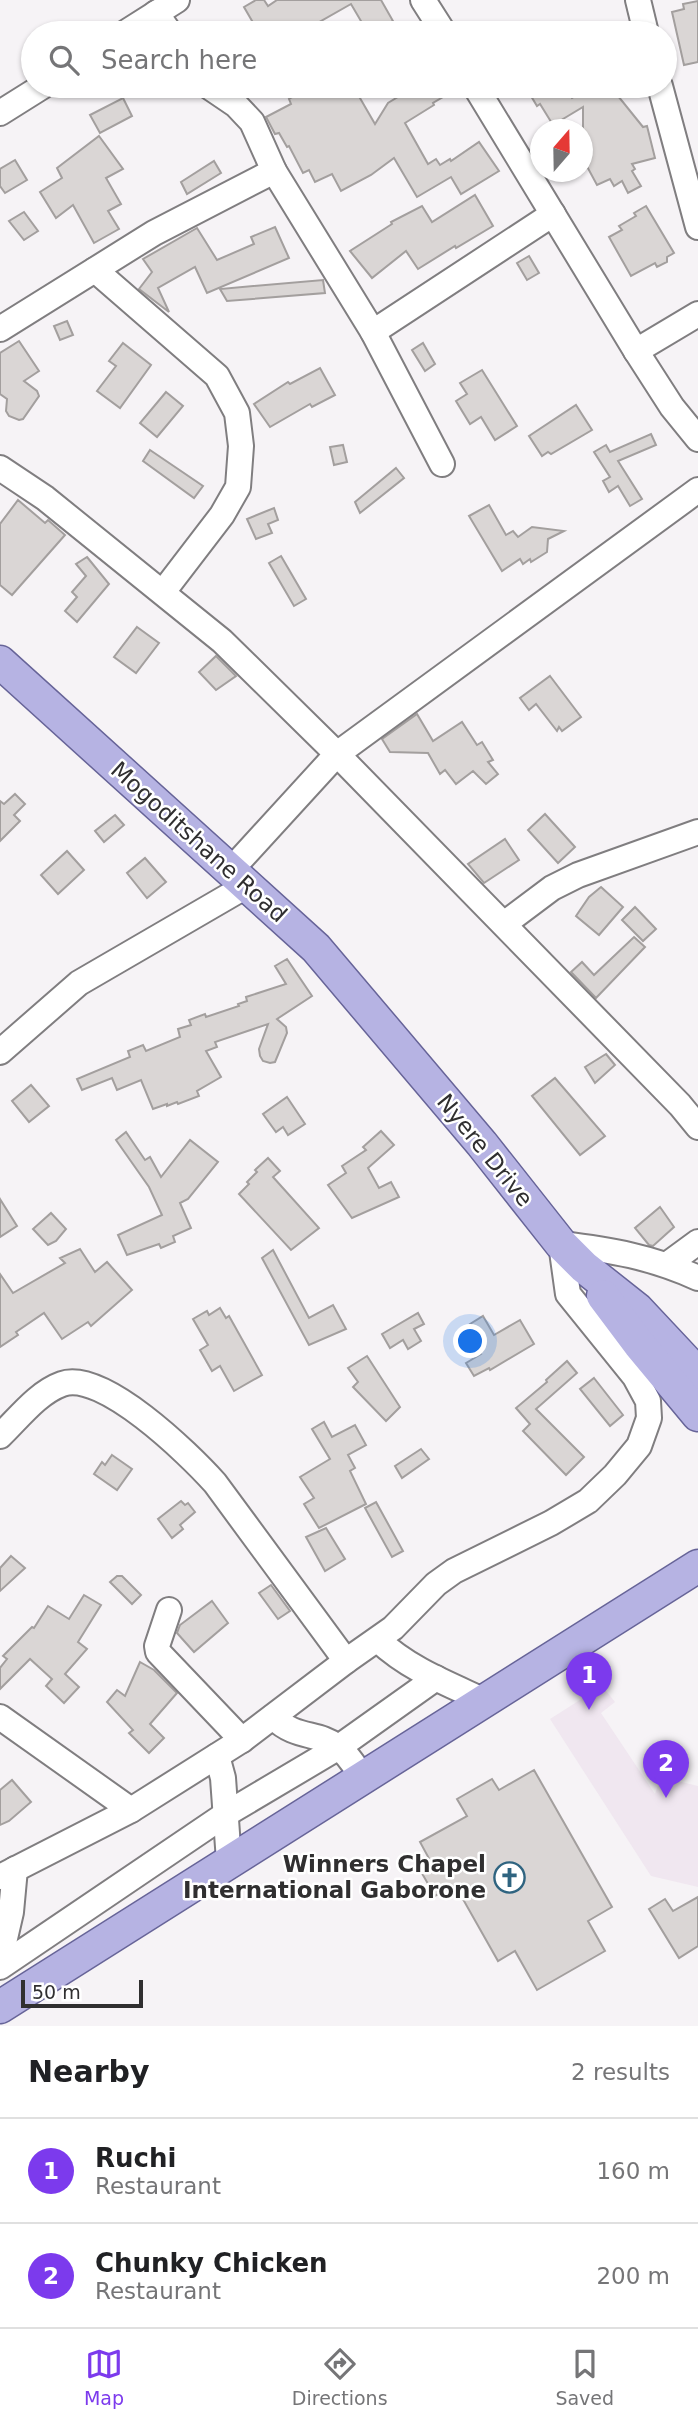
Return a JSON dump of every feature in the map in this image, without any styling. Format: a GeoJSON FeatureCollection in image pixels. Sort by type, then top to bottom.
{"type":"FeatureCollection","features":[{"type":"Feature","properties":{"kind":"main road","name":"Mogoditshane Road"},"geometry":{"type":"LineString","coordinates":[[0,662],[316,948],[388,1031]]}},
{"type":"Feature","properties":{"kind":"main road","name":"Nyere Drive"},"geometry":{"type":"LineString","coordinates":[[388,1031],[562,1244],[584,1267]]}},
{"type":"Feature","properties":{"kind":"main road"},"geometry":{"type":"LineString","coordinates":[[584,1267],[637,1309],[698,1374]]}},
{"type":"Feature","properties":{"kind":"main road"},"geometry":{"type":"LineString","coordinates":[[584,1267],[620,1321],[698,1415]]}},
{"type":"Feature","properties":{"kind":"main road"},"geometry":{"type":"LineString","coordinates":[[0,2007],[698,1566]]}},
{"type":"Feature","properties":{"kind":"street"},"geometry":{"type":"LineString","coordinates":[[638,0],[643,21]]}},
{"type":"Feature","properties":{"kind":"street"},"geometry":{"type":"LineString","coordinates":[[428,1],[437,21]]}},
{"type":"Feature","properties":{"kind":"street"},"geometry":{"type":"LineString","coordinates":[[0,113],[24,98]]}},
{"type":"Feature","properties":{"kind":"street"},"geometry":{"type":"LineString","coordinates":[[225,98],[247,114],[274,171],[373,332],[442,464]]}},
{"type":"Feature","properties":{"kind":"street"},"geometry":{"type":"LineString","coordinates":[[482,98],[636,351],[672,407],[698,439]]}},
{"type":"Feature","properties":{"kind":"street"},"geometry":{"type":"LineString","coordinates":[[663,98],[698,227]]}},
{"type":"Feature","properties":{"kind":"street"},"geometry":{"type":"LineString","coordinates":[[0,329],[154,233],[274,171]]}},
{"type":"Feature","properties":{"kind":"street"},"geometry":{"type":"LineString","coordinates":[[373,332],[553,214]]}},
{"type":"Feature","properties":{"kind":"street"},"geometry":{"type":"LineString","coordinates":[[94,270],[217,376],[237,413],[242,446],[238,487],[222,515],[163,592]]}},
{"type":"Feature","properties":{"kind":"street"},"geometry":{"type":"LineString","coordinates":[[636,351],[698,314]]}},
{"type":"Feature","properties":{"kind":"street"},"geometry":{"type":"LineString","coordinates":[[0,468],[45,498],[222,641],[504,924],[689,1099],[698,1127]]}},
{"type":"Feature","properties":{"kind":"street"},"geometry":{"type":"LineString","coordinates":[[0,1052],[79,983],[238,879],[337,754],[698,490]]}},
{"type":"Feature","properties":{"kind":"street"},"geometry":{"type":"LineString","coordinates":[[504,924],[552,888],[578,875],[698,832]]}},
{"type":"Feature","properties":{"kind":"street"},"geometry":{"type":"LineString","coordinates":[[668,1264],[698,1242]]}},
{"type":"Feature","properties":{"kind":"street"},"geometry":{"type":"LineString","coordinates":[[0,1960],[11,1912],[7,1873],[131,1810],[242,1740],[378,1640],[454,1570],[588,1501],[615,1475],[639,1446],[649,1418],[648,1401],[635,1377],[568,1294],[562,1244],[606,1249],[668,1264],[698,1278]]}},
{"type":"Feature","properties":{"kind":"street"},"geometry":{"type":"LineString","coordinates":[[0,1436],[42,1395],[61,1384],[76,1381],[120,1399],[197,1463],[215,1483],[346,1661]]}},
{"type":"Feature","properties":{"kind":"street"},"geometry":{"type":"LineString","coordinates":[[169,1610],[157,1646],[158,1652],[242,1740]]}},
{"type":"Feature","properties":{"kind":"street"},"geometry":{"type":"LineString","coordinates":[[378,1640],[403,1662],[485,1701]]}},
{"type":"Feature","properties":{"kind":"street"},"geometry":{"type":"LineString","coordinates":[[0,1967],[226,1814],[339,1747],[436,1678]]}},
{"type":"Feature","properties":{"kind":"street"},"geometry":{"type":"LineString","coordinates":[[0,1717],[131,1810]]}},
{"type":"Feature","properties":{"kind":"street"},"geometry":{"type":"LineString","coordinates":[[273,1717],[292,1732],[319,1738],[339,1747],[363,1777]]}},
{"type":"Feature","properties":{"kind":"street"},"geometry":{"type":"LineString","coordinates":[[217,1756],[223,1778],[229,1861]]}},
{"type":"Feature","properties":{"kind":"shaded area"},"geometry":{"type":"Polygon","coordinates":[[[602,1686],[615,1702],[601,1713],[655,1794],[661,1777],[698,1786],[698,1887],[651,1876],[550,1719],[602,1686]]]}},
{"type":"Feature","properties":{"kind":"building"},"geometry":{"type":"Polygon","coordinates":[[[256,0],[264,0],[268,6],[277,0],[381,0],[393,21],[361,21],[351,4],[321,21],[252,21],[244,7],[256,0]]]}},
{"type":"Feature","properties":{"kind":"building"},"geometry":{"type":"Polygon","coordinates":[[[698,1],[698,62],[684,65],[677,21],[674,21],[672,12],[684,9],[683,4],[698,1]]]}},
{"type":"Feature","properties":{"kind":"building"},"geometry":{"type":"Polygon","coordinates":[[[123,98],[132,116],[100,133],[90,115],[123,98]]]}},
{"type":"Feature","properties":{"kind":"building"},"geometry":{"type":"Polygon","coordinates":[[[360,98],[375,124],[388,103],[396,98],[441,98],[405,123],[428,164],[436,159],[440,165],[450,159],[451,161],[479,142],[499,171],[461,194],[451,177],[417,197],[394,158],[371,175],[341,191],[332,174],[315,182],[309,170],[303,173],[289,146],[287,147],[279,133],[275,134],[266,117],[291,104],[289,99],[360,98]]]}},
{"type":"Feature","properties":{"kind":"building"},"geometry":{"type":"Polygon","coordinates":[[[532,98],[620,98],[643,127],[647,126],[655,158],[632,164],[635,169],[632,171],[641,186],[628,193],[622,181],[614,186],[610,179],[597,185],[593,178],[593,119],[583,119],[583,107],[563,119],[549,119],[540,104],[537,106],[532,98]]]}},
{"type":"Feature","properties":{"kind":"building"},"geometry":{"type":"Polygon","coordinates":[[[99,136],[123,169],[106,178],[121,204],[108,211],[119,229],[94,243],[73,205],[56,218],[40,192],[62,178],[57,168],[99,136]]]}},
{"type":"Feature","properties":{"kind":"building"},"geometry":{"type":"Polygon","coordinates":[[[15,160],[27,180],[5,193],[0,186],[0,169],[15,160]]]}},
{"type":"Feature","properties":{"kind":"building"},"geometry":{"type":"Polygon","coordinates":[[[214,161],[221,173],[187,194],[181,182],[214,161]]]}},
{"type":"Feature","properties":{"kind":"building"},"geometry":{"type":"Polygon","coordinates":[[[475,195],[493,226],[418,269],[406,251],[372,278],[350,251],[392,224],[391,222],[422,206],[432,222],[475,195]]]}},
{"type":"Feature","properties":{"kind":"building"},"geometry":{"type":"Polygon","coordinates":[[[646,206],[674,253],[667,257],[667,262],[657,267],[655,263],[631,276],[609,237],[622,230],[619,226],[646,206]]]}},
{"type":"Feature","properties":{"kind":"building"},"geometry":{"type":"Polygon","coordinates":[[[24,212],[38,231],[24,240],[9,221],[24,212]]]}},
{"type":"Feature","properties":{"kind":"building"},"geometry":{"type":"Polygon","coordinates":[[[275,227],[289,258],[207,293],[195,267],[158,288],[169,312],[139,289],[152,272],[143,259],[197,228],[217,260],[254,244],[251,237],[275,227]]]}},
{"type":"Feature","properties":{"kind":"building"},"geometry":{"type":"Polygon","coordinates":[[[529,256],[539,273],[527,280],[517,263],[529,256]]]}},
{"type":"Feature","properties":{"kind":"building"},"geometry":{"type":"Polygon","coordinates":[[[323,280],[325,293],[227,301],[220,289],[323,280]]]}},
{"type":"Feature","properties":{"kind":"building"},"geometry":{"type":"Polygon","coordinates":[[[67,321],[73,335],[60,340],[54,326],[67,321]]]}},
{"type":"Feature","properties":{"kind":"building"},"geometry":{"type":"Polygon","coordinates":[[[19,341],[39,371],[24,381],[37,391],[39,396],[23,419],[19,420],[9,416],[6,411],[7,399],[0,394],[0,353],[19,341]]]}},
{"type":"Feature","properties":{"kind":"building"},"geometry":{"type":"Polygon","coordinates":[[[123,343],[151,365],[120,408],[97,391],[116,366],[109,361],[123,343]]]}},
{"type":"Feature","properties":{"kind":"building"},"geometry":{"type":"Polygon","coordinates":[[[423,343],[435,364],[425,371],[412,350],[423,343]]]}},
{"type":"Feature","properties":{"kind":"building"},"geometry":{"type":"Polygon","coordinates":[[[320,368],[335,395],[312,407],[310,404],[270,427],[254,404],[288,382],[290,384],[320,368]]]}},
{"type":"Feature","properties":{"kind":"building"},"geometry":{"type":"Polygon","coordinates":[[[482,370],[517,426],[495,440],[481,417],[470,424],[456,401],[467,394],[460,383],[482,370]]]}},
{"type":"Feature","properties":{"kind":"building"},"geometry":{"type":"Polygon","coordinates":[[[166,392],[183,406],[157,437],[140,423],[166,392]]]}},
{"type":"Feature","properties":{"kind":"building"},"geometry":{"type":"Polygon","coordinates":[[[576,405],[592,430],[551,454],[548,452],[542,456],[529,436],[576,405]]]}},
{"type":"Feature","properties":{"kind":"building"},"geometry":{"type":"Polygon","coordinates":[[[651,434],[656,445],[618,461],[642,499],[630,506],[618,486],[609,492],[603,481],[610,477],[594,452],[606,445],[610,452],[651,434]]]}},
{"type":"Feature","properties":{"kind":"building"},"geometry":{"type":"Polygon","coordinates":[[[343,445],[347,462],[334,465],[330,447],[343,445]]]}},
{"type":"Feature","properties":{"kind":"building"},"geometry":{"type":"Polygon","coordinates":[[[150,450],[203,486],[194,498],[143,461],[150,450]]]}},
{"type":"Feature","properties":{"kind":"building"},"geometry":{"type":"Polygon","coordinates":[[[396,468],[404,478],[360,513],[355,502],[396,468]]]}},
{"type":"Feature","properties":{"kind":"building"},"geometry":{"type":"Polygon","coordinates":[[[18,500],[45,523],[48,520],[65,535],[12,595],[0,585],[0,524],[18,500]]]}},
{"type":"Feature","properties":{"kind":"building"},"geometry":{"type":"Polygon","coordinates":[[[489,505],[506,535],[513,531],[518,537],[532,527],[564,531],[548,539],[547,552],[531,562],[530,559],[523,564],[520,559],[502,571],[469,516],[489,505]]]}},
{"type":"Feature","properties":{"kind":"building"},"geometry":{"type":"Polygon","coordinates":[[[274,508],[278,520],[268,524],[272,533],[256,539],[247,519],[274,508]]]}},
{"type":"Feature","properties":{"kind":"building"},"geometry":{"type":"Polygon","coordinates":[[[281,556],[306,599],[294,606],[269,563],[281,556]]]}},
{"type":"Feature","properties":{"kind":"building"},"geometry":{"type":"Polygon","coordinates":[[[87,557],[109,584],[77,622],[65,611],[77,597],[72,592],[86,576],[76,564],[87,557]]]}},
{"type":"Feature","properties":{"kind":"building"},"geometry":{"type":"Polygon","coordinates":[[[137,627],[159,643],[136,673],[114,657],[137,627]]]}},
{"type":"Feature","properties":{"kind":"building"},"geometry":{"type":"Polygon","coordinates":[[[216,656],[236,676],[216,690],[199,672],[216,656]]]}},
{"type":"Feature","properties":{"kind":"building"},"geometry":{"type":"Polygon","coordinates":[[[550,676],[581,717],[562,731],[559,727],[557,731],[536,704],[529,710],[520,698],[550,676]]]}},
{"type":"Feature","properties":{"kind":"building"},"geometry":{"type":"Polygon","coordinates":[[[417,714],[433,741],[462,722],[477,745],[482,742],[493,760],[488,762],[498,774],[486,784],[473,771],[456,784],[445,770],[440,774],[428,753],[390,752],[382,739],[417,714]]]}},
{"type":"Feature","properties":{"kind":"building"},"geometry":{"type":"Polygon","coordinates":[[[15,794],[25,804],[14,815],[20,821],[0,841],[0,801],[4,804],[15,794]]]}},
{"type":"Feature","properties":{"kind":"building"},"geometry":{"type":"Polygon","coordinates":[[[545,814],[575,847],[558,863],[528,830],[545,814]]]}},
{"type":"Feature","properties":{"kind":"building"},"geometry":{"type":"Polygon","coordinates":[[[115,815],[124,825],[104,842],[95,831],[115,815]]]}},
{"type":"Feature","properties":{"kind":"building"},"geometry":{"type":"Polygon","coordinates":[[[505,839],[519,860],[484,883],[468,864],[505,839]]]}},
{"type":"Feature","properties":{"kind":"building"},"geometry":{"type":"Polygon","coordinates":[[[67,851],[84,870],[58,894],[41,875],[67,851]]]}},
{"type":"Feature","properties":{"kind":"building"},"geometry":{"type":"Polygon","coordinates":[[[145,858],[166,882],[147,898],[127,873],[145,858]]]}},
{"type":"Feature","properties":{"kind":"building"},"geometry":{"type":"Polygon","coordinates":[[[601,887],[623,907],[599,935],[576,916],[589,897],[601,887]]]}},
{"type":"Feature","properties":{"kind":"building"},"geometry":{"type":"Polygon","coordinates":[[[635,907],[656,929],[643,941],[622,920],[635,907]]]}},
{"type":"Feature","properties":{"kind":"building"},"geometry":{"type":"Polygon","coordinates":[[[634,937],[645,947],[596,998],[571,972],[582,962],[594,975],[634,937]]]}},
{"type":"Feature","properties":{"kind":"building"},"geometry":{"type":"Polygon","coordinates":[[[287,959],[312,996],[277,1019],[286,1027],[287,1033],[275,1062],[263,1061],[260,1056],[259,1049],[268,1024],[215,1042],[217,1047],[206,1051],[221,1077],[197,1091],[199,1096],[178,1104],[167,1104],[153,1109],[141,1080],[117,1090],[112,1078],[82,1090],[77,1079],[130,1057],[128,1051],[143,1045],[146,1051],[180,1037],[178,1029],[191,1025],[189,1020],[239,1006],[238,1004],[247,1001],[246,997],[286,984],[275,966],[287,959]]]}},
{"type":"Feature","properties":{"kind":"building"},"geometry":{"type":"Polygon","coordinates":[[[606,1054],[615,1065],[595,1083],[585,1067],[606,1054]]]}},
{"type":"Feature","properties":{"kind":"building"},"geometry":{"type":"Polygon","coordinates":[[[555,1078],[605,1136],[580,1155],[532,1096],[555,1078]]]}},
{"type":"Feature","properties":{"kind":"building"},"geometry":{"type":"Polygon","coordinates":[[[31,1085],[49,1106],[29,1122],[12,1101],[31,1085]]]}},
{"type":"Feature","properties":{"kind":"building"},"geometry":{"type":"Polygon","coordinates":[[[287,1097],[305,1124],[288,1135],[283,1127],[276,1132],[263,1114],[287,1097]]]}},
{"type":"Feature","properties":{"kind":"building"},"geometry":{"type":"Polygon","coordinates":[[[381,1131],[394,1145],[368,1168],[379,1188],[391,1182],[399,1197],[352,1218],[328,1185],[346,1173],[342,1166],[366,1150],[363,1147],[381,1131]]]}},
{"type":"Feature","properties":{"kind":"building"},"geometry":{"type":"Polygon","coordinates":[[[126,1132],[145,1160],[150,1157],[161,1177],[190,1140],[218,1162],[188,1199],[180,1203],[191,1228],[173,1236],[175,1242],[161,1248],[159,1244],[127,1255],[118,1235],[162,1215],[149,1187],[116,1140],[126,1132]]]}},
{"type":"Feature","properties":{"kind":"building"},"geometry":{"type":"Polygon","coordinates":[[[268,1158],[280,1171],[273,1177],[319,1228],[291,1250],[239,1194],[257,1172],[255,1170],[268,1158]]]}},
{"type":"Feature","properties":{"kind":"building"},"geometry":{"type":"Polygon","coordinates":[[[0,1199],[17,1226],[0,1237],[0,1199]]]}},
{"type":"Feature","properties":{"kind":"building"},"geometry":{"type":"Polygon","coordinates":[[[660,1207],[674,1227],[653,1246],[649,1245],[635,1228],[660,1207]]]}},
{"type":"Feature","properties":{"kind":"building"},"geometry":{"type":"Polygon","coordinates":[[[51,1213],[66,1229],[56,1241],[48,1245],[33,1229],[51,1213]]]}},
{"type":"Feature","properties":{"kind":"building"},"geometry":{"type":"Polygon","coordinates":[[[80,1249],[95,1272],[107,1262],[132,1290],[91,1326],[88,1322],[62,1339],[44,1313],[0,1347],[0,1274],[13,1293],[65,1263],[60,1258],[80,1249]]]}},
{"type":"Feature","properties":{"kind":"building"},"geometry":{"type":"Polygon","coordinates":[[[273,1250],[309,1318],[333,1305],[346,1329],[309,1345],[262,1258],[273,1250]]]}},
{"type":"Feature","properties":{"kind":"building"},"geometry":{"type":"Polygon","coordinates":[[[220,1308],[226,1318],[229,1316],[262,1375],[234,1391],[220,1366],[212,1371],[200,1350],[208,1345],[193,1319],[207,1311],[209,1315],[220,1308]]]}},
{"type":"Feature","properties":{"kind":"building"},"geometry":{"type":"Polygon","coordinates":[[[418,1313],[424,1324],[414,1329],[421,1341],[408,1349],[403,1340],[390,1348],[382,1334],[418,1313]]]}},
{"type":"Feature","properties":{"kind":"building"},"geometry":{"type":"Polygon","coordinates":[[[483,1316],[494,1335],[520,1320],[534,1344],[490,1370],[489,1368],[474,1376],[466,1363],[481,1354],[478,1349],[483,1346],[470,1324],[483,1316]]]}},
{"type":"Feature","properties":{"kind":"building"},"geometry":{"type":"Polygon","coordinates":[[[367,1356],[400,1407],[386,1421],[353,1387],[358,1382],[348,1368],[367,1356]]]}},
{"type":"Feature","properties":{"kind":"building"},"geometry":{"type":"Polygon","coordinates":[[[567,1361],[577,1373],[536,1409],[584,1457],[566,1475],[523,1431],[530,1424],[516,1408],[567,1361]]]}},
{"type":"Feature","properties":{"kind":"building"},"geometry":{"type":"Polygon","coordinates":[[[594,1378],[623,1415],[610,1426],[580,1389],[594,1378]]]}},
{"type":"Feature","properties":{"kind":"building"},"geometry":{"type":"Polygon","coordinates":[[[324,1422],[332,1437],[355,1425],[366,1445],[348,1455],[355,1468],[350,1471],[366,1504],[319,1528],[304,1504],[314,1498],[300,1477],[330,1459],[312,1429],[324,1422]]]}},
{"type":"Feature","properties":{"kind":"building"},"geometry":{"type":"Polygon","coordinates":[[[421,1449],[429,1459],[402,1478],[395,1466],[421,1449]]]}},
{"type":"Feature","properties":{"kind":"building"},"geometry":{"type":"Polygon","coordinates":[[[112,1455],[132,1469],[117,1490],[94,1474],[102,1462],[105,1465],[112,1455]]]}},
{"type":"Feature","properties":{"kind":"building"},"geometry":{"type":"Polygon","coordinates":[[[181,1501],[185,1505],[188,1503],[195,1512],[180,1525],[183,1529],[172,1538],[158,1519],[181,1501]]]}},
{"type":"Feature","properties":{"kind":"building"},"geometry":{"type":"Polygon","coordinates":[[[376,1502],[403,1551],[392,1557],[365,1508],[376,1502]]]}},
{"type":"Feature","properties":{"kind":"building"},"geometry":{"type":"Polygon","coordinates":[[[326,1528],[345,1559],[325,1571],[306,1537],[326,1528]]]}},
{"type":"Feature","properties":{"kind":"building"},"geometry":{"type":"Polygon","coordinates":[[[11,1556],[25,1568],[0,1591],[0,1568],[11,1556]]]}},
{"type":"Feature","properties":{"kind":"building"},"geometry":{"type":"Polygon","coordinates":[[[117,1576],[122,1576],[141,1595],[132,1604],[110,1582],[117,1576]]]}},
{"type":"Feature","properties":{"kind":"building"},"geometry":{"type":"Polygon","coordinates":[[[271,1585],[290,1611],[278,1619],[259,1593],[271,1585]]]}},
{"type":"Feature","properties":{"kind":"building"},"geometry":{"type":"Polygon","coordinates":[[[84,1595],[101,1605],[78,1642],[87,1649],[65,1674],[79,1687],[64,1703],[46,1686],[52,1679],[30,1659],[0,1689],[0,1668],[7,1659],[3,1656],[34,1628],[48,1606],[69,1619],[84,1595]]]}},
{"type":"Feature","properties":{"kind":"building"},"geometry":{"type":"Polygon","coordinates":[[[212,1601],[228,1623],[194,1652],[177,1633],[180,1625],[212,1601]]]}},
{"type":"Feature","properties":{"kind":"building"},"geometry":{"type":"Polygon","coordinates":[[[140,1662],[154,1670],[177,1693],[150,1724],[164,1738],[149,1753],[129,1733],[133,1730],[107,1702],[117,1690],[125,1696],[140,1662]]]}},
{"type":"Feature","properties":{"kind":"building","name":"Winners Chapel International Gaborone"},"geometry":{"type":"Polygon","coordinates":[[[534,1770],[612,1907],[588,1921],[605,1951],[537,1990],[515,1951],[498,1961],[455,1885],[435,1896],[420,1870],[432,1864],[420,1842],[467,1816],[457,1799],[492,1779],[499,1790],[534,1770]]]}},
{"type":"Feature","properties":{"kind":"building"},"geometry":{"type":"Polygon","coordinates":[[[12,1780],[31,1802],[9,1821],[0,1825],[0,1790],[12,1780]]]}},
{"type":"Feature","properties":{"kind":"building"},"geometry":{"type":"Polygon","coordinates":[[[698,1897],[698,1946],[679,1958],[649,1909],[665,1899],[673,1911],[698,1897]]]}},
{"type":"Feature","properties":{"kind":"place","name":"Ruchi"},"geometry":{"type":"Point","coordinates":[589,1710]}},
{"type":"Feature","properties":{"kind":"place","name":"Chunky Chicken"},"geometry":{"type":"Point","coordinates":[666,1798]}},
{"type":"Feature","properties":{"kind":"place","name":"Winners Chapel International Gaborone"},"geometry":{"type":"Point","coordinates":[509,1877]}}]}
